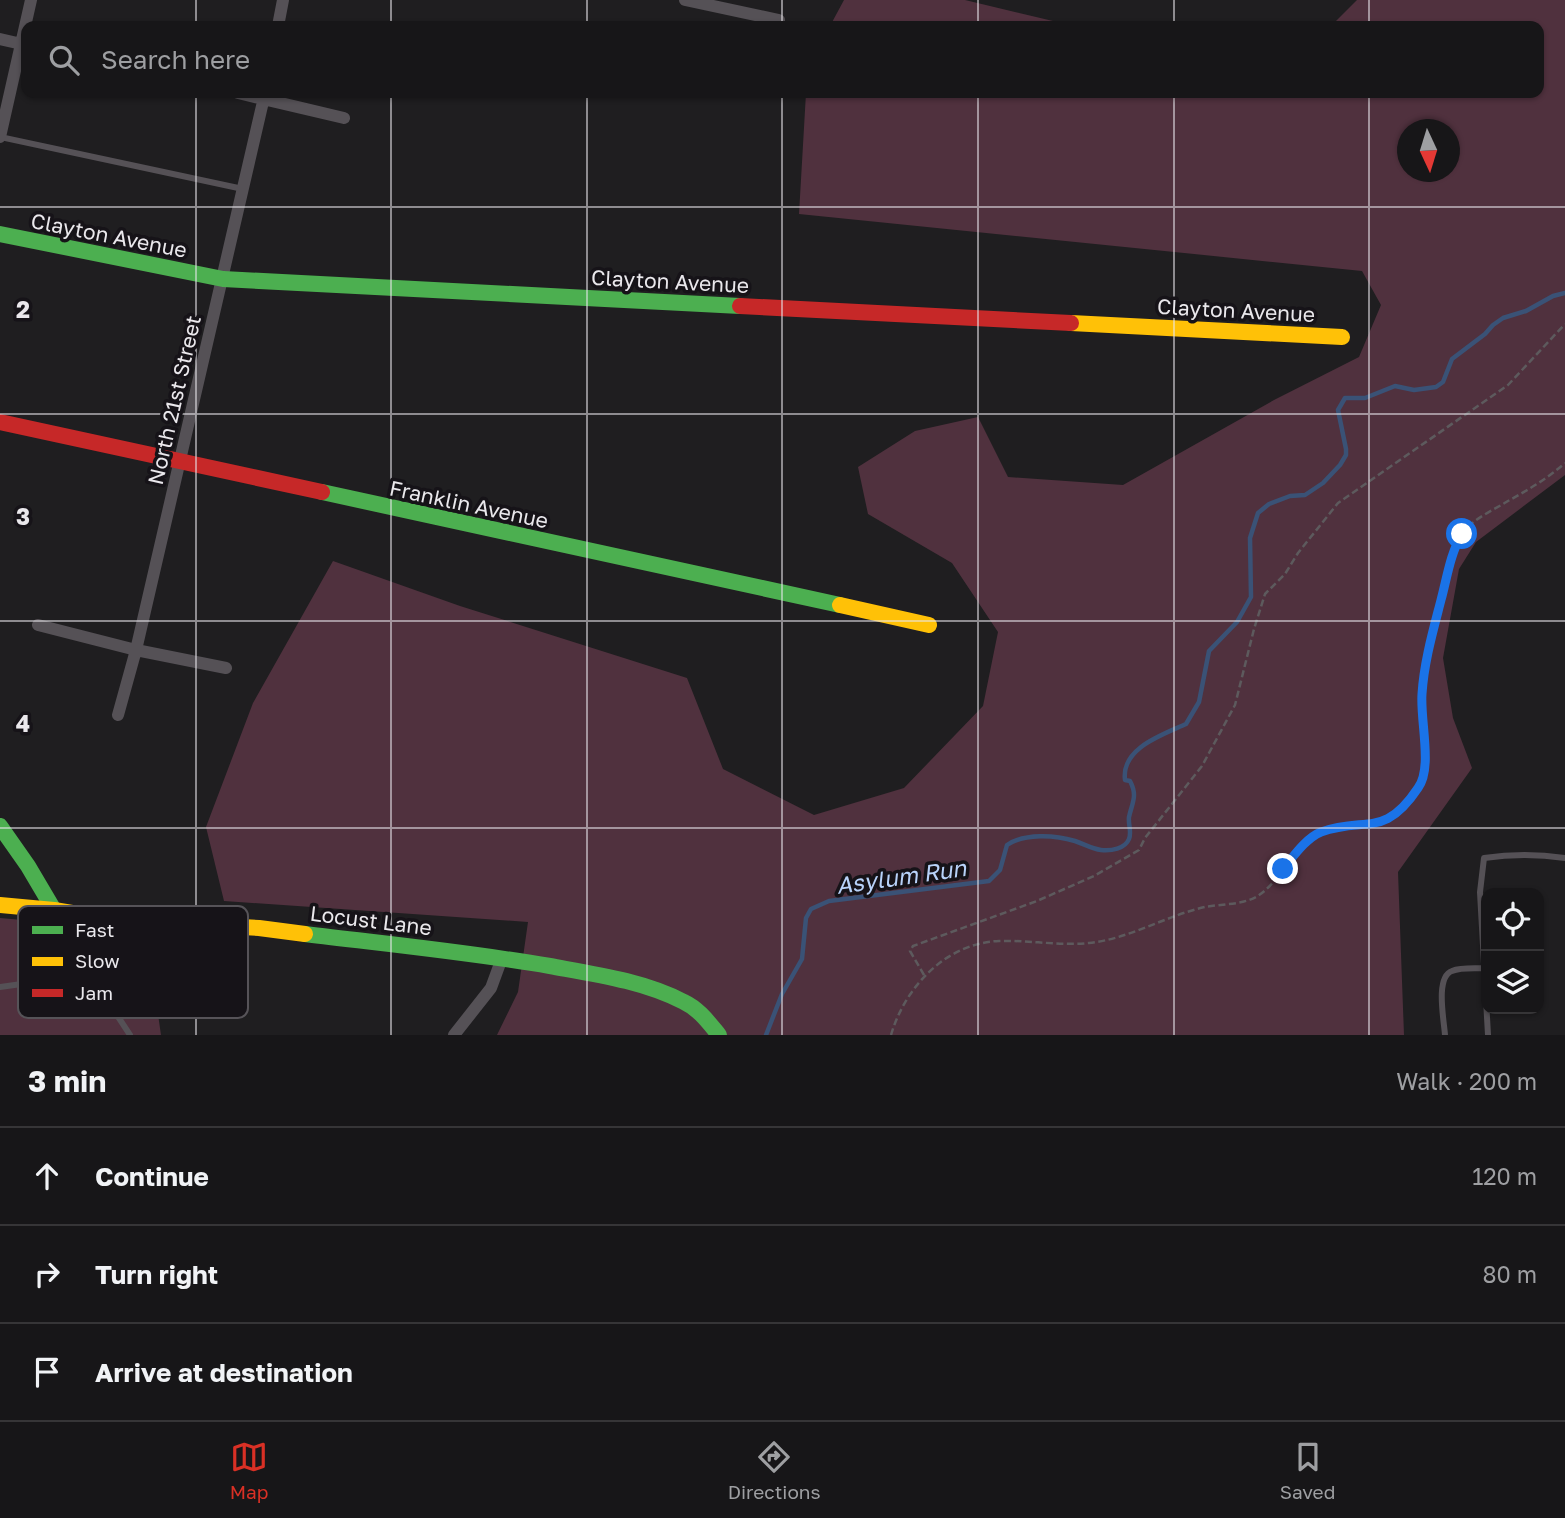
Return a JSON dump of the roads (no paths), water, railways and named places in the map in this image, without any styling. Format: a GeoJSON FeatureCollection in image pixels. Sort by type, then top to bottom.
{"type":"FeatureCollection","features":[{"type":"Feature","properties":{"kind":"street"},"geometry":{"type":"LineString","coordinates":[[28,21],[31,0]]}},
{"type":"Feature","properties":{"kind":"street"},"geometry":{"type":"LineString","coordinates":[[279,21],[283,0]]}},
{"type":"Feature","properties":{"kind":"street"},"geometry":{"type":"LineString","coordinates":[[685,0],[779,20]]}},
{"type":"Feature","properties":{"kind":"street"},"geometry":{"type":"LineString","coordinates":[[0,39],[21,43]]}},
{"type":"Feature","properties":{"kind":"street"},"geometry":{"type":"LineString","coordinates":[[0,137],[21,56]]}},
{"type":"Feature","properties":{"kind":"street","name":"North 21st Street"},"geometry":{"type":"LineString","coordinates":[[118,715],[136,650],[264,98]]}},
{"type":"Feature","properties":{"kind":"street"},"geometry":{"type":"LineString","coordinates":[[271,98],[344,118]]}},
{"type":"Feature","properties":{"kind":"street","name":"Clayton Avenue"},"geometry":{"type":"LineString","coordinates":[[0,234],[223,279],[1342,337]]}},
{"type":"Feature","properties":{"kind":"street","name":"Franklin Avenue"},"geometry":{"type":"LineString","coordinates":[[0,422],[929,625]]}},
{"type":"Feature","properties":{"kind":"street"},"geometry":{"type":"LineString","coordinates":[[38,625],[136,650],[226,668]]}},
{"type":"Feature","properties":{"kind":"street"},"geometry":{"type":"LineString","coordinates":[[0,826],[52,906]]}},
{"type":"Feature","properties":{"kind":"street","name":"Locust Lane"},"geometry":{"type":"LineString","coordinates":[[0,905],[18,907]]}},
{"type":"Feature","properties":{"kind":"street","name":"Locust Lane"},"geometry":{"type":"LineString","coordinates":[[248,927],[502,958],[589,973],[661,992],[687,1003],[704,1017],[718,1035]]}},
{"type":"Feature","properties":{"kind":"street"},"geometry":{"type":"LineString","coordinates":[[454,1035],[491,988],[502,958]]}},
{"type":"Feature","properties":{"kind":"lane"},"geometry":{"type":"LineString","coordinates":[[0,137],[243,189]]}},
{"type":"Feature","properties":{"kind":"lane"},"geometry":{"type":"LineString","coordinates":[[1485,951],[1480,892],[1484,858],[1538,854],[1565,858]]}},
{"type":"Feature","properties":{"kind":"lane"},"geometry":{"type":"LineString","coordinates":[[1444,1035],[1444,978],[1450,971],[1481,968]]}},
{"type":"Feature","properties":{"kind":"lane"},"geometry":{"type":"LineString","coordinates":[[0,988],[18,985]]}},
{"type":"Feature","properties":{"kind":"lane"},"geometry":{"type":"LineString","coordinates":[[1486,1014],[1488,1035]]}},
{"type":"Feature","properties":{"kind":"lane"},"geometry":{"type":"LineString","coordinates":[[119,1018],[130,1035]]}},
{"type":"Feature","properties":{"kind":"waterway","name":"Asylum Run"},"geometry":{"type":"LineString","coordinates":[[766,1035],[782,994],[802,959],[806,918],[811,909],[829,901],[989,881],[1000,870],[1007,845],[1022,838],[1058,837],[1101,850],[1113,850],[1124,845],[1130,836],[1129,817],[1134,795],[1130,781],[1125,780],[1129,759],[1145,744],[1186,724],[1199,702],[1209,651],[1237,622],[1251,597],[1250,538],[1258,513],[1269,504],[1290,496],[1305,495],[1323,483],[1340,465],[1346,455],[1346,449],[1338,410],[1345,398],[1365,398],[1395,386],[1414,390],[1436,387],[1443,382],[1452,359],[1493,325],[1503,318],[1526,311],[1553,296],[1565,293]]}}]}
